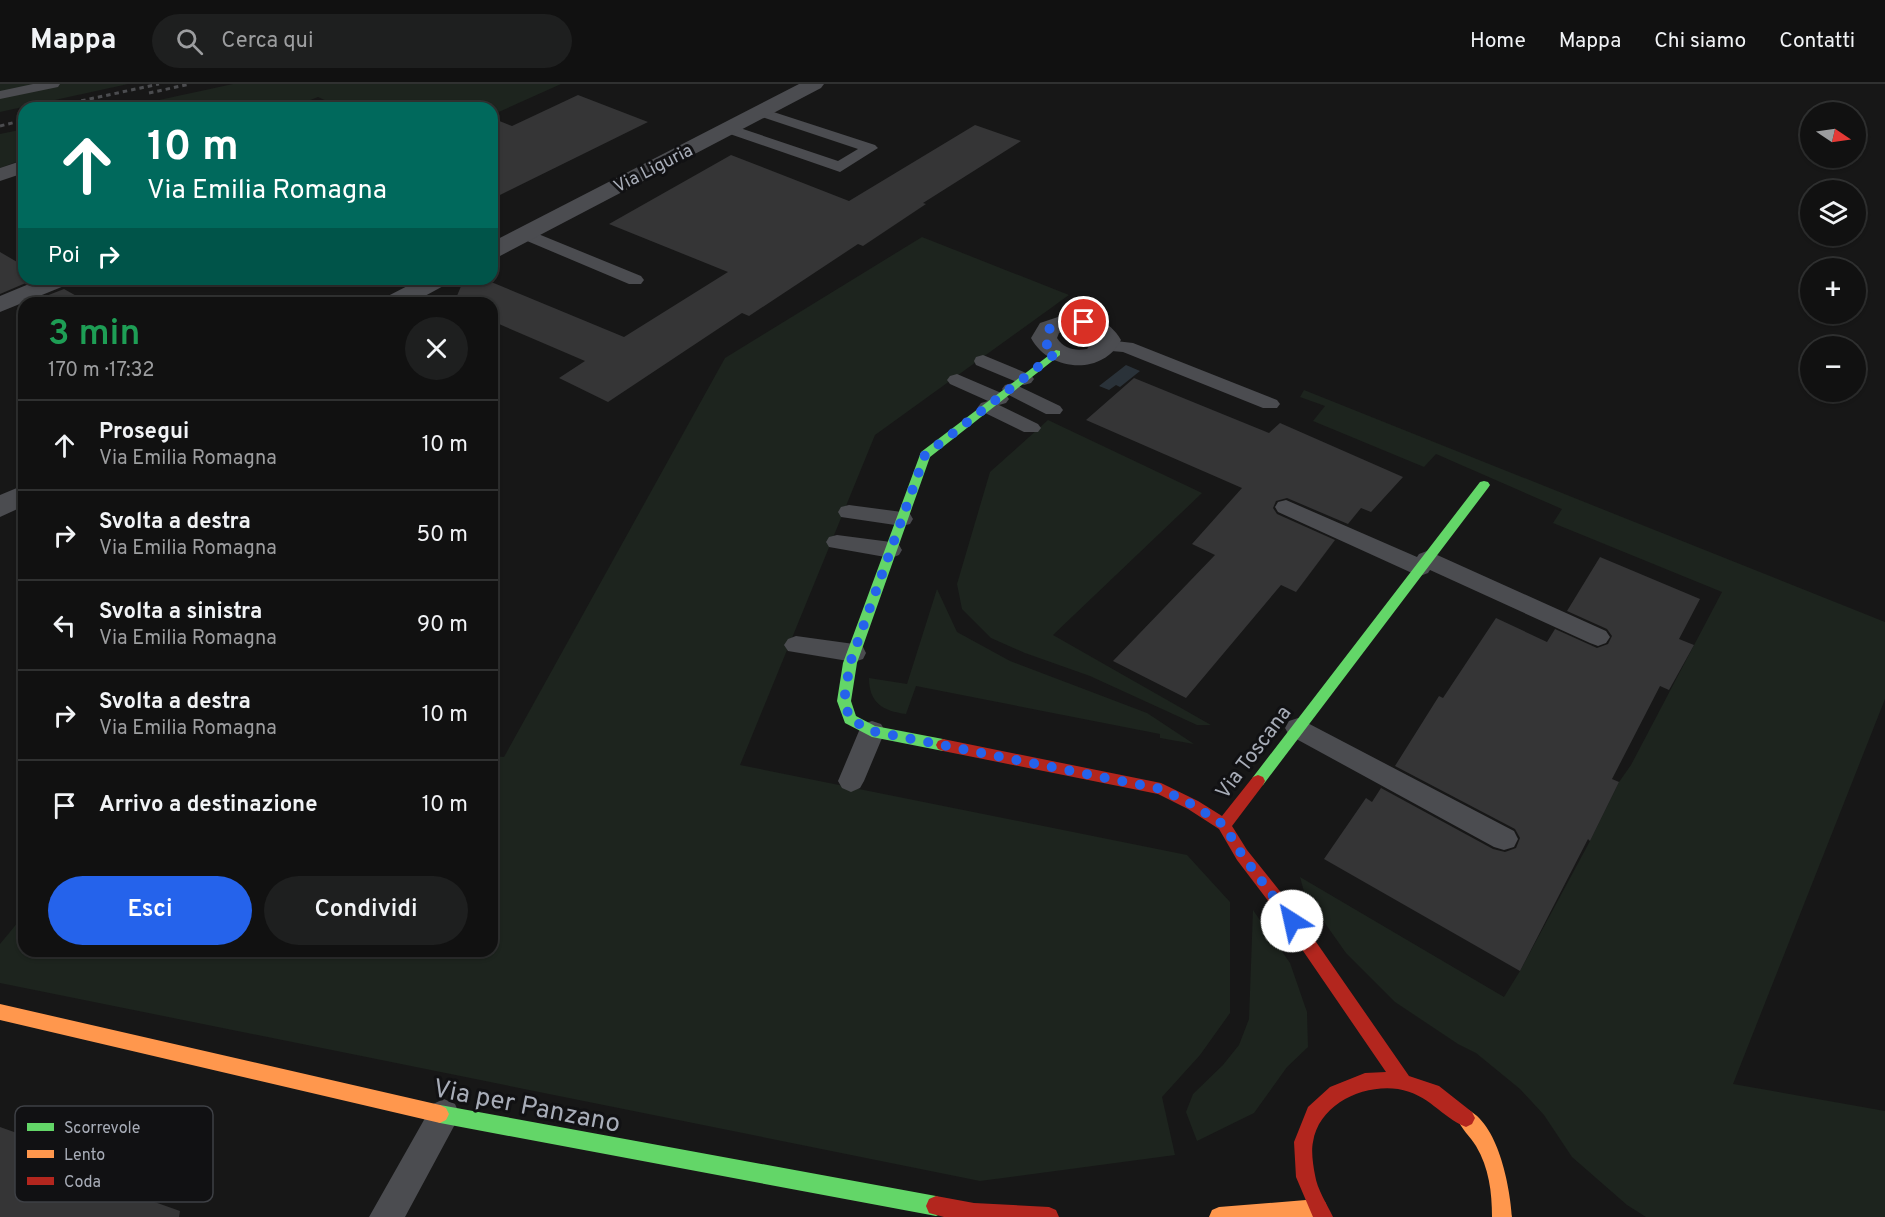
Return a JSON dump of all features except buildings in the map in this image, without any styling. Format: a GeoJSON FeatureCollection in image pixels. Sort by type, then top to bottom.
{"type":"FeatureCollection","features":[{"type":"Feature","properties":{"kind":"street","name":"Via Liguria"},"geometry":{"type":"LineString","coordinates":[[498,248],[814,84]]}},
{"type":"Feature","properties":{"kind":"street"},"geometry":{"type":"LineString","coordinates":[[0,175],[18,168]]}},
{"type":"Feature","properties":{"kind":"street"},"geometry":{"type":"LineString","coordinates":[[19,297],[47,285]]}},
{"type":"Feature","properties":{"kind":"street"},"geometry":{"type":"LineString","coordinates":[[404,297],[428,285]]}},
{"type":"Feature","properties":{"kind":"street"},"geometry":{"type":"LineString","coordinates":[[0,305],[18,297]]}},
{"type":"Feature","properties":{"kind":"street"},"geometry":{"type":"LineString","coordinates":[[1064,322],[1084,322],[1101,329],[1108,340],[1107,346],[1095,355],[1085,357],[1056,353],[1049,349],[1044,338],[1049,328],[1064,322]]}},
{"type":"Feature","properties":{"kind":"street"},"geometry":{"type":"LineString","coordinates":[[1056,353],[925,455],[850,663],[844,701],[850,719],[872,731],[1161,789],[1193,805],[1224,825]]}},
{"type":"Feature","properties":{"kind":"street","name":"Via Toscana"},"geometry":{"type":"LineString","coordinates":[[1402,1081],[1281,905],[1242,855],[1224,825],[1484,485]]}},
{"type":"Feature","properties":{"kind":"street"},"geometry":{"type":"LineString","coordinates":[[0,507],[18,497]]}},
{"type":"Feature","properties":{"kind":"street","name":"Via per Panzano"},"geometry":{"type":"LineString","coordinates":[[0,1012],[444,1115],[974,1213],[1049,1217]]}},
{"type":"Feature","properties":{"kind":"street"},"geometry":{"type":"LineString","coordinates":[[1219,1217],[1320,1213],[1306,1180],[1302,1152],[1306,1128],[1317,1108],[1333,1092],[1353,1082],[1377,1078],[1402,1081],[1425,1089],[1447,1101],[1468,1120],[1484,1140],[1496,1164],[1502,1189],[1502,1217]]}},
{"type":"Feature","properties":{"kind":"lane"},"geometry":{"type":"LineString","coordinates":[[0,95],[53,84]]}},
{"type":"Feature","properties":{"kind":"lane"},"geometry":{"type":"LineString","coordinates":[[729,129],[840,167],[870,148],[761,112]]}},
{"type":"Feature","properties":{"kind":"lane"},"geometry":{"type":"LineString","coordinates":[[526,234],[635,280]]}},
{"type":"Feature","properties":{"kind":"lane"},"geometry":{"type":"LineString","coordinates":[[1107,346],[1126,347],[1270,404]]}},
{"type":"Feature","properties":{"kind":"lane"},"geometry":{"type":"LineString","coordinates":[[983,361],[1031,428]]}},
{"type":"Feature","properties":{"kind":"lane"},"geometry":{"type":"LineString","coordinates":[[957,380],[1006,393],[1053,410]]}},
{"type":"Feature","properties":{"kind":"lane"},"geometry":{"type":"LineString","coordinates":[[1286,507],[1598,638]]}},
{"type":"Feature","properties":{"kind":"lane"},"geometry":{"type":"LineString","coordinates":[[849,512],[902,519]]}},
{"type":"Feature","properties":{"kind":"lane"},"geometry":{"type":"LineString","coordinates":[[837,542],[891,550]]}},
{"type":"Feature","properties":{"kind":"lane"},"geometry":{"type":"LineString","coordinates":[[796,645],[854,653]]}},
{"type":"Feature","properties":{"kind":"lane"},"geometry":{"type":"LineString","coordinates":[[1298,728],[1504,839]]}},
{"type":"Feature","properties":{"kind":"lane"},"geometry":{"type":"LineString","coordinates":[[852,781],[872,731]]}},
{"type":"Feature","properties":{"kind":"lane"},"geometry":{"type":"LineString","coordinates":[[386,1217],[444,1115]]}},
{"type":"Feature","properties":{"kind":"shaded area"},"geometry":{"type":"Polygon","coordinates":[[[0,84],[128,84],[46,102],[18,102],[18,108],[0,112],[0,84]]]}},
{"type":"Feature","properties":{"kind":"shaded area"},"geometry":{"type":"Polygon","coordinates":[[[233,84],[561,84],[498,112],[498,102],[329,102],[318,97],[305,102],[150,102],[233,84]]]}},
{"type":"Feature","properties":{"kind":"shaded area"},"geometry":{"type":"Polygon","coordinates":[[[18,130],[18,161],[0,168],[0,134],[18,130]]]}},
{"type":"Feature","properties":{"kind":"shaded area"},"geometry":{"type":"Polygon","coordinates":[[[922,237],[1069,295],[875,435],[740,765],[1187,855],[1230,902],[1230,1013],[1200,1055],[1162,1097],[1175,1155],[980,1181],[0,983],[0,944],[18,922],[18,957],[498,957],[498,756],[504,757],[725,358],[922,237]]]}},
{"type":"Feature","properties":{"kind":"shaded area"},"geometry":{"type":"Polygon","coordinates":[[[1126,365],[1140,371],[1120,387],[1116,385],[1109,390],[1099,386],[1126,365]]]}},
{"type":"Feature","properties":{"kind":"shaded area"},"geometry":{"type":"Polygon","coordinates":[[[1304,390],[1885,622],[1885,699],[1733,1084],[1885,1111],[1885,1217],[1646,1217],[1627,1205],[1572,1157],[1544,1115],[1520,1089],[1476,1053],[1458,1044],[1395,1002],[1346,953],[1305,895],[1300,877],[1504,997],[1590,841],[1619,782],[1631,765],[1722,592],[1553,523],[1562,509],[1436,454],[1424,467],[1313,421],[1325,406],[1300,397],[1304,390]]]}},
{"type":"Feature","properties":{"kind":"shaded area"},"geometry":{"type":"Polygon","coordinates":[[[1048,420],[1202,493],[1053,635],[1211,725],[1197,725],[1090,676],[1025,653],[991,638],[962,609],[957,584],[990,472],[1048,420]]]}},
{"type":"Feature","properties":{"kind":"shaded area"},"geometry":{"type":"Polygon","coordinates":[[[937,589],[957,632],[1010,661],[1147,713],[1194,744],[1160,738],[1160,734],[916,686],[906,714],[884,708],[872,694],[869,678],[907,684],[937,589]]]}},
{"type":"Feature","properties":{"kind":"shaded area"},"geometry":{"type":"Polygon","coordinates":[[[1253,910],[1290,963],[1307,1012],[1308,1047],[1287,1067],[1254,1113],[1197,1141],[1186,1112],[1193,1094],[1223,1065],[1239,1045],[1249,1019],[1253,910]]]}},
{"type":"Feature","properties":{"kind":"railway"},"geometry":{"type":"LineString","coordinates":[[76,102],[159,84]]}},
{"type":"Feature","properties":{"kind":"railway"},"geometry":{"type":"LineString","coordinates":[[149,93],[190,84]]}},
{"type":"Feature","properties":{"kind":"railway"},"geometry":{"type":"LineString","coordinates":[[0,126],[18,122]]}},
{"type":"Feature","properties":{"kind":"traffic: fast"},"geometry":{"type":"LineString","coordinates":[[943,745],[872,731],[850,719],[844,701],[850,663],[925,455],[1056,353]]}},
{"type":"Feature","properties":{"kind":"traffic: fast"},"geometry":{"type":"LineString","coordinates":[[1258,781],[1484,485]]}},
{"type":"Feature","properties":{"kind":"traffic: fast"},"geometry":{"type":"LineString","coordinates":[[440,1114],[936,1206]]}},
{"type":"Feature","properties":{"kind":"traffic: slow"},"geometry":{"type":"LineString","coordinates":[[0,1012],[440,1114]]}},
{"type":"Feature","properties":{"kind":"traffic: slow"},"geometry":{"type":"LineString","coordinates":[[1466,1118],[1483,1140],[1494,1164],[1500,1189],[1502,1217]]}},
{"type":"Feature","properties":{"kind":"traffic: slow"},"geometry":{"type":"LineString","coordinates":[[1219,1217],[1318,1209]]}},
{"type":"Feature","properties":{"kind":"traffic: jam"},"geometry":{"type":"LineString","coordinates":[[943,745],[1161,789],[1193,805],[1224,825]]}},
{"type":"Feature","properties":{"kind":"traffic: jam"},"geometry":{"type":"LineString","coordinates":[[1258,781],[1224,825],[1242,855],[1281,905],[1402,1081]]}},
{"type":"Feature","properties":{"kind":"traffic: jam"},"geometry":{"type":"LineString","coordinates":[[1323,1217],[1305,1177],[1304,1142],[1315,1114],[1336,1093],[1365,1081],[1398,1081],[1433,1092],[1466,1118]]}},
{"type":"Feature","properties":{"kind":"traffic: jam"},"geometry":{"type":"LineString","coordinates":[[936,1206],[974,1213],[1049,1217]]}},
{"type":"Feature","properties":{"kind":"route"},"geometry":{"type":"LineString","coordinates":[[1084,322],[1064,322],[1049,328],[1045,333],[1045,344],[1056,353],[925,455],[850,663],[844,701],[850,719],[872,731],[1161,789],[1193,805],[1224,825],[1242,855],[1292,921]]}}]}
